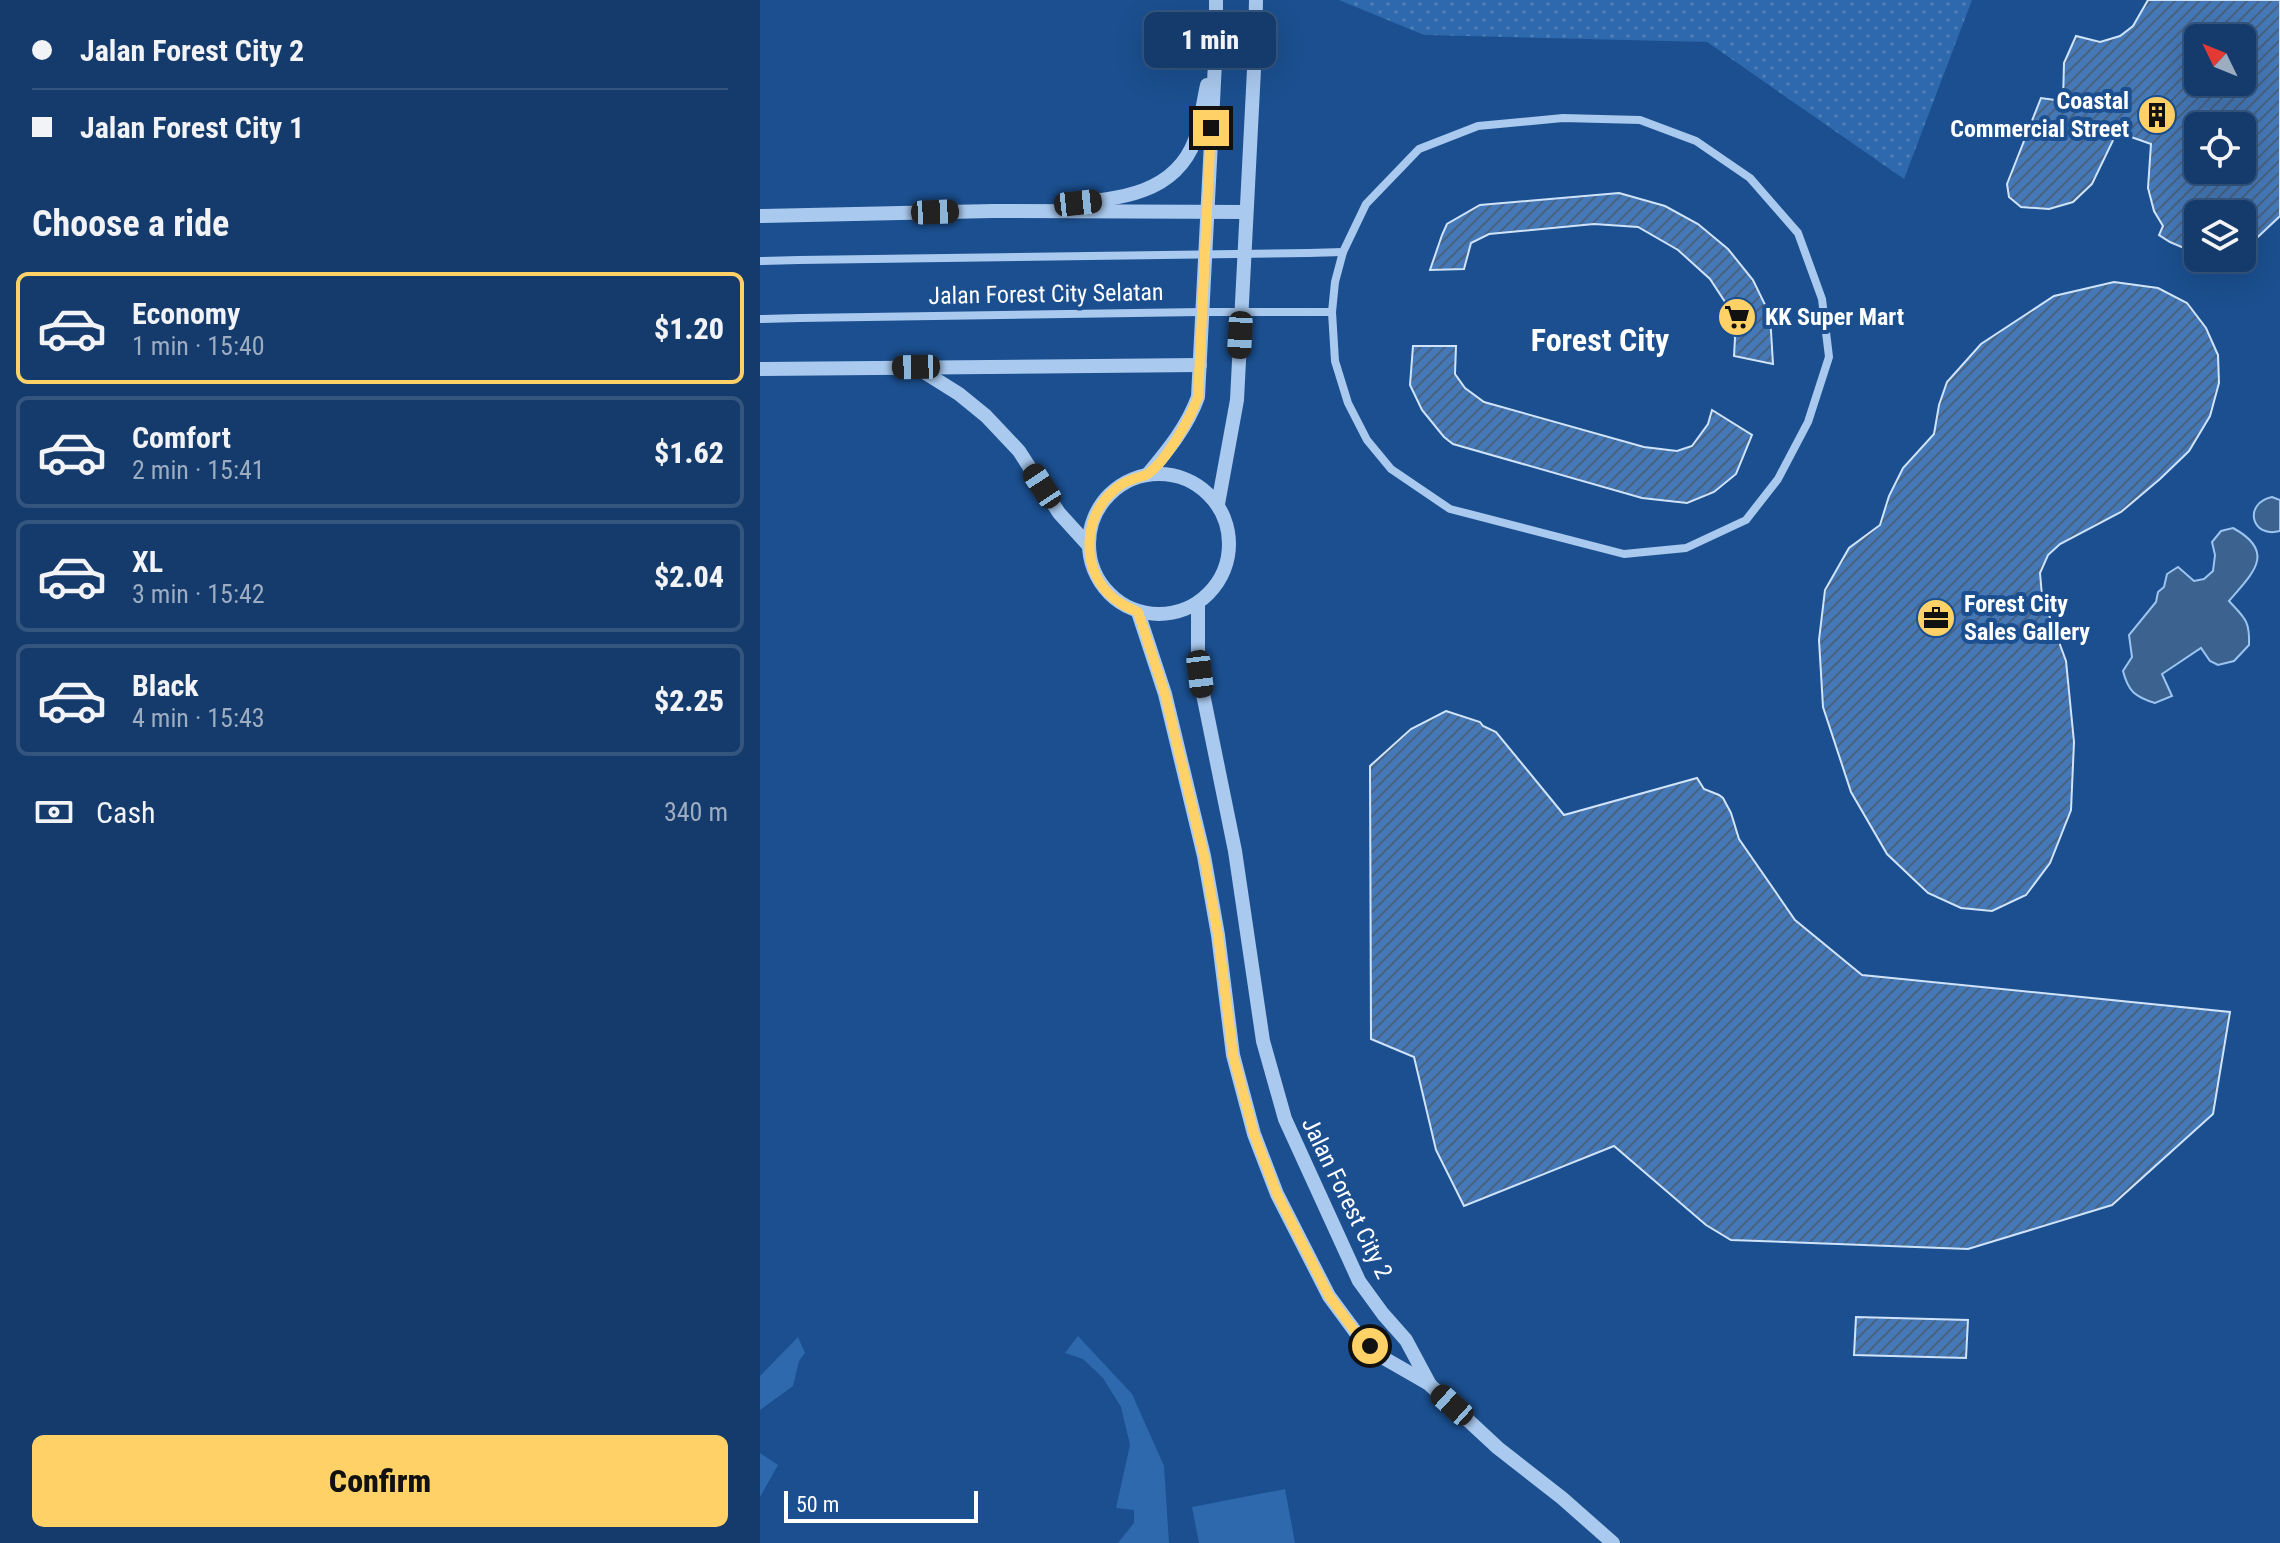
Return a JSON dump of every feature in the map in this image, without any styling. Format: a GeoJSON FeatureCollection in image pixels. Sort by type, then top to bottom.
{"type":"FeatureCollection","features":[{"type":"Feature","properties":{"kind":"street"},"geometry":{"type":"LineString","coordinates":[[1148,474],[1191,416],[1198,397],[1216,0]]}},
{"type":"Feature","properties":{"kind":"street"},"geometry":{"type":"LineString","coordinates":[[1218,504],[1237,400],[1256,0]]}},
{"type":"Feature","properties":{"kind":"street"},"geometry":{"type":"LineString","coordinates":[[993,211],[1106,200],[1160,184],[1181,165],[1195,140],[1216,43]]}},
{"type":"Feature","properties":{"kind":"street"},"geometry":{"type":"LineString","coordinates":[[1563,118],[1640,120],[1696,141],[1750,178],[1798,233],[1822,299],[1829,357],[1808,422],[1778,479],[1746,520],[1686,548],[1624,554],[1450,509],[1391,469],[1367,440],[1348,403],[1335,361],[1332,312],[1335,282],[1343,252],[1366,204],[1419,149],[1478,126],[1563,118]]}},
{"type":"Feature","properties":{"kind":"street"},"geometry":{"type":"LineString","coordinates":[[760,216],[993,211],[1246,212]]}},
{"type":"Feature","properties":{"kind":"street","name":"Jalan Forest City Selatan"},"geometry":{"type":"LineString","coordinates":[[760,261],[1343,252]]}},
{"type":"Feature","properties":{"kind":"street","name":"Jalan Forest City Selatan"},"geometry":{"type":"LineString","coordinates":[[760,319],[1332,312]]}},
{"type":"Feature","properties":{"kind":"street"},"geometry":{"type":"LineString","coordinates":[[760,369],[1200,365]]}},
{"type":"Feature","properties":{"kind":"street"},"geometry":{"type":"LineString","coordinates":[[916,367],[959,394],[986,416],[1019,451],[1059,513],[1089,546]]}},
{"type":"Feature","properties":{"kind":"street"},"geometry":{"type":"LineString","coordinates":[[1148,474],[1168,474],[1187,479],[1205,489],[1218,504],[1226,520],[1229,537],[1228,560],[1213,589],[1198,603],[1169,614],[1138,612],[1122,605],[1108,594],[1091,563],[1091,526],[1099,507],[1112,492],[1129,480],[1148,474]]}},
{"type":"Feature","properties":{"kind":"street","name":"Jalan Forest City 2"},"geometry":{"type":"LineString","coordinates":[[1198,603],[1198,654],[1203,694],[1235,851],[1263,1041],[1285,1119],[1359,1281],[1406,1340],[1429,1384]]}},
{"type":"Feature","properties":{"kind":"street"},"geometry":{"type":"LineString","coordinates":[[1138,612],[1165,694],[1201,841],[1218,935],[1233,1055],[1254,1134],[1283,1207],[1329,1296],[1357,1334],[1382,1357],[1429,1384],[1498,1448],[1613,1543]]}},
{"type":"Feature","properties":{"kind":"shaded area"},"geometry":{"type":"Polygon","coordinates":[[[1339,0],[1972,0],[1904,179],[1707,42],[1424,35],[1339,0]]]}},
{"type":"Feature","properties":{"kind":"shaded area"},"geometry":{"type":"Polygon","coordinates":[[[2272,497],[2280,500],[2280,531],[2270,532],[2257,525],[2254,513],[2257,506],[2272,497]]]}},
{"type":"Feature","properties":{"kind":"shaded area"},"geometry":{"type":"Polygon","coordinates":[[[2233,528],[2246,537],[2257,554],[2252,572],[2229,601],[2245,620],[2249,645],[2234,661],[2218,665],[2210,661],[2201,648],[2162,674],[2172,696],[2155,703],[2142,698],[2127,684],[2123,671],[2132,657],[2129,635],[2156,602],[2167,574],[2178,567],[2194,581],[2204,579],[2213,571],[2215,555],[2212,542],[2221,531],[2233,528]]]}},
{"type":"Feature","properties":{"kind":"shaded area"},"geometry":{"type":"Polygon","coordinates":[[[1078,1336],[1132,1394],[1164,1466],[1169,1543],[1118,1543],[1134,1523],[1134,1510],[1116,1508],[1130,1445],[1121,1407],[1103,1378],[1083,1359],[1065,1353],[1078,1336]]]}},
{"type":"Feature","properties":{"kind":"shaded area"},"geometry":{"type":"Polygon","coordinates":[[[798,1337],[805,1353],[799,1361],[793,1386],[760,1410],[760,1376],[798,1337]]]}},
{"type":"Feature","properties":{"kind":"shaded area"},"geometry":{"type":"Polygon","coordinates":[[[760,1453],[778,1465],[760,1497],[760,1453]]]}},
{"type":"Feature","properties":{"kind":"shaded area"},"geometry":{"type":"Polygon","coordinates":[[[1285,1489],[1295,1543],[1199,1543],[1192,1507],[1285,1489]]]}},
{"type":"Feature","properties":{"kind":"building","name":"Coastal Commercial Street"},"geometry":{"type":"Polygon","coordinates":[[[2148,0],[2280,0],[2280,216],[2256,239],[2256,200],[2184,200],[2184,248],[2159,235],[2163,226],[2154,211],[2148,188],[2151,144],[2117,132],[2092,184],[2073,202],[2049,209],[2021,207],[2009,197],[2007,184],[2041,98],[2063,101],[2064,63],[2076,36],[2100,42],[2120,36],[2133,26],[2148,0]]]}},
{"type":"Feature","properties":{"kind":"building"},"geometry":{"type":"Polygon","coordinates":[[[1619,193],[1665,206],[1698,224],[1728,249],[1753,280],[1770,315],[1773,364],[1734,356],[1735,338],[1727,305],[1710,279],[1678,250],[1638,227],[1594,224],[1489,234],[1471,243],[1464,269],[1430,270],[1447,224],[1480,205],[1619,193]]]}},
{"type":"Feature","properties":{"kind":"building","name":"Forest City Sales Gallery"},"geometry":{"type":"Polygon","coordinates":[[[2114,282],[2158,288],[2187,303],[2206,328],[2218,355],[2219,383],[2210,416],[2189,451],[2121,512],[2060,544],[2048,555],[2040,573],[2042,596],[2066,661],[2074,742],[2071,810],[2050,863],[2026,895],[1992,911],[1961,908],[1928,893],[1887,854],[1851,792],[1823,707],[1819,640],[1825,590],[1849,548],[1880,525],[1889,496],[1903,468],[1934,434],[1947,382],[1981,344],[2054,296],[2114,282]]]}},
{"type":"Feature","properties":{"kind":"building"},"geometry":{"type":"Polygon","coordinates":[[[1413,346],[1456,346],[1455,374],[1465,388],[1484,402],[1644,447],[1677,451],[1692,446],[1708,424],[1712,410],[1752,435],[1736,474],[1714,492],[1687,503],[1642,498],[1453,444],[1422,410],[1410,385],[1413,346]]]}},
{"type":"Feature","properties":{"kind":"building"},"geometry":{"type":"Polygon","coordinates":[[[1446,711],[1480,722],[1496,732],[1564,815],[1697,778],[1704,789],[1723,798],[1739,839],[1795,920],[1862,975],[2230,1012],[2213,1114],[2112,1205],[1968,1249],[1731,1240],[1706,1225],[1614,1146],[1464,1206],[1436,1150],[1414,1057],[1371,1039],[1370,766],[1411,729],[1446,711]]]}},
{"type":"Feature","properties":{"kind":"building"},"geometry":{"type":"Polygon","coordinates":[[[1856,1317],[1968,1320],[1966,1358],[1854,1355],[1856,1317]]]}},
{"type":"Feature","properties":{"kind":"place","name":"Coastal Commercial Street"},"geometry":{"type":"Point","coordinates":[2157,115]}},
{"type":"Feature","properties":{"kind":"place","name":"KK Super Mart"},"geometry":{"type":"Point","coordinates":[1737,317]}},
{"type":"Feature","properties":{"kind":"place","name":"Forest City Sales Gallery"},"geometry":{"type":"Point","coordinates":[1936,618]}},
{"type":"Feature","properties":{"kind":"district","name":"Forest City"},"geometry":{"type":"Point","coordinates":[1600,340]}},
{"type":"Feature","properties":{"kind":"route"},"geometry":{"type":"LineString","coordinates":[[1211,128],[1198,397],[1191,416],[1148,474],[1129,480],[1112,492],[1099,507],[1091,526],[1091,563],[1108,594],[1138,612],[1165,694],[1204,856],[1218,935],[1233,1055],[1254,1134],[1277,1194],[1329,1296],[1357,1334],[1370,1346]]}}]}
